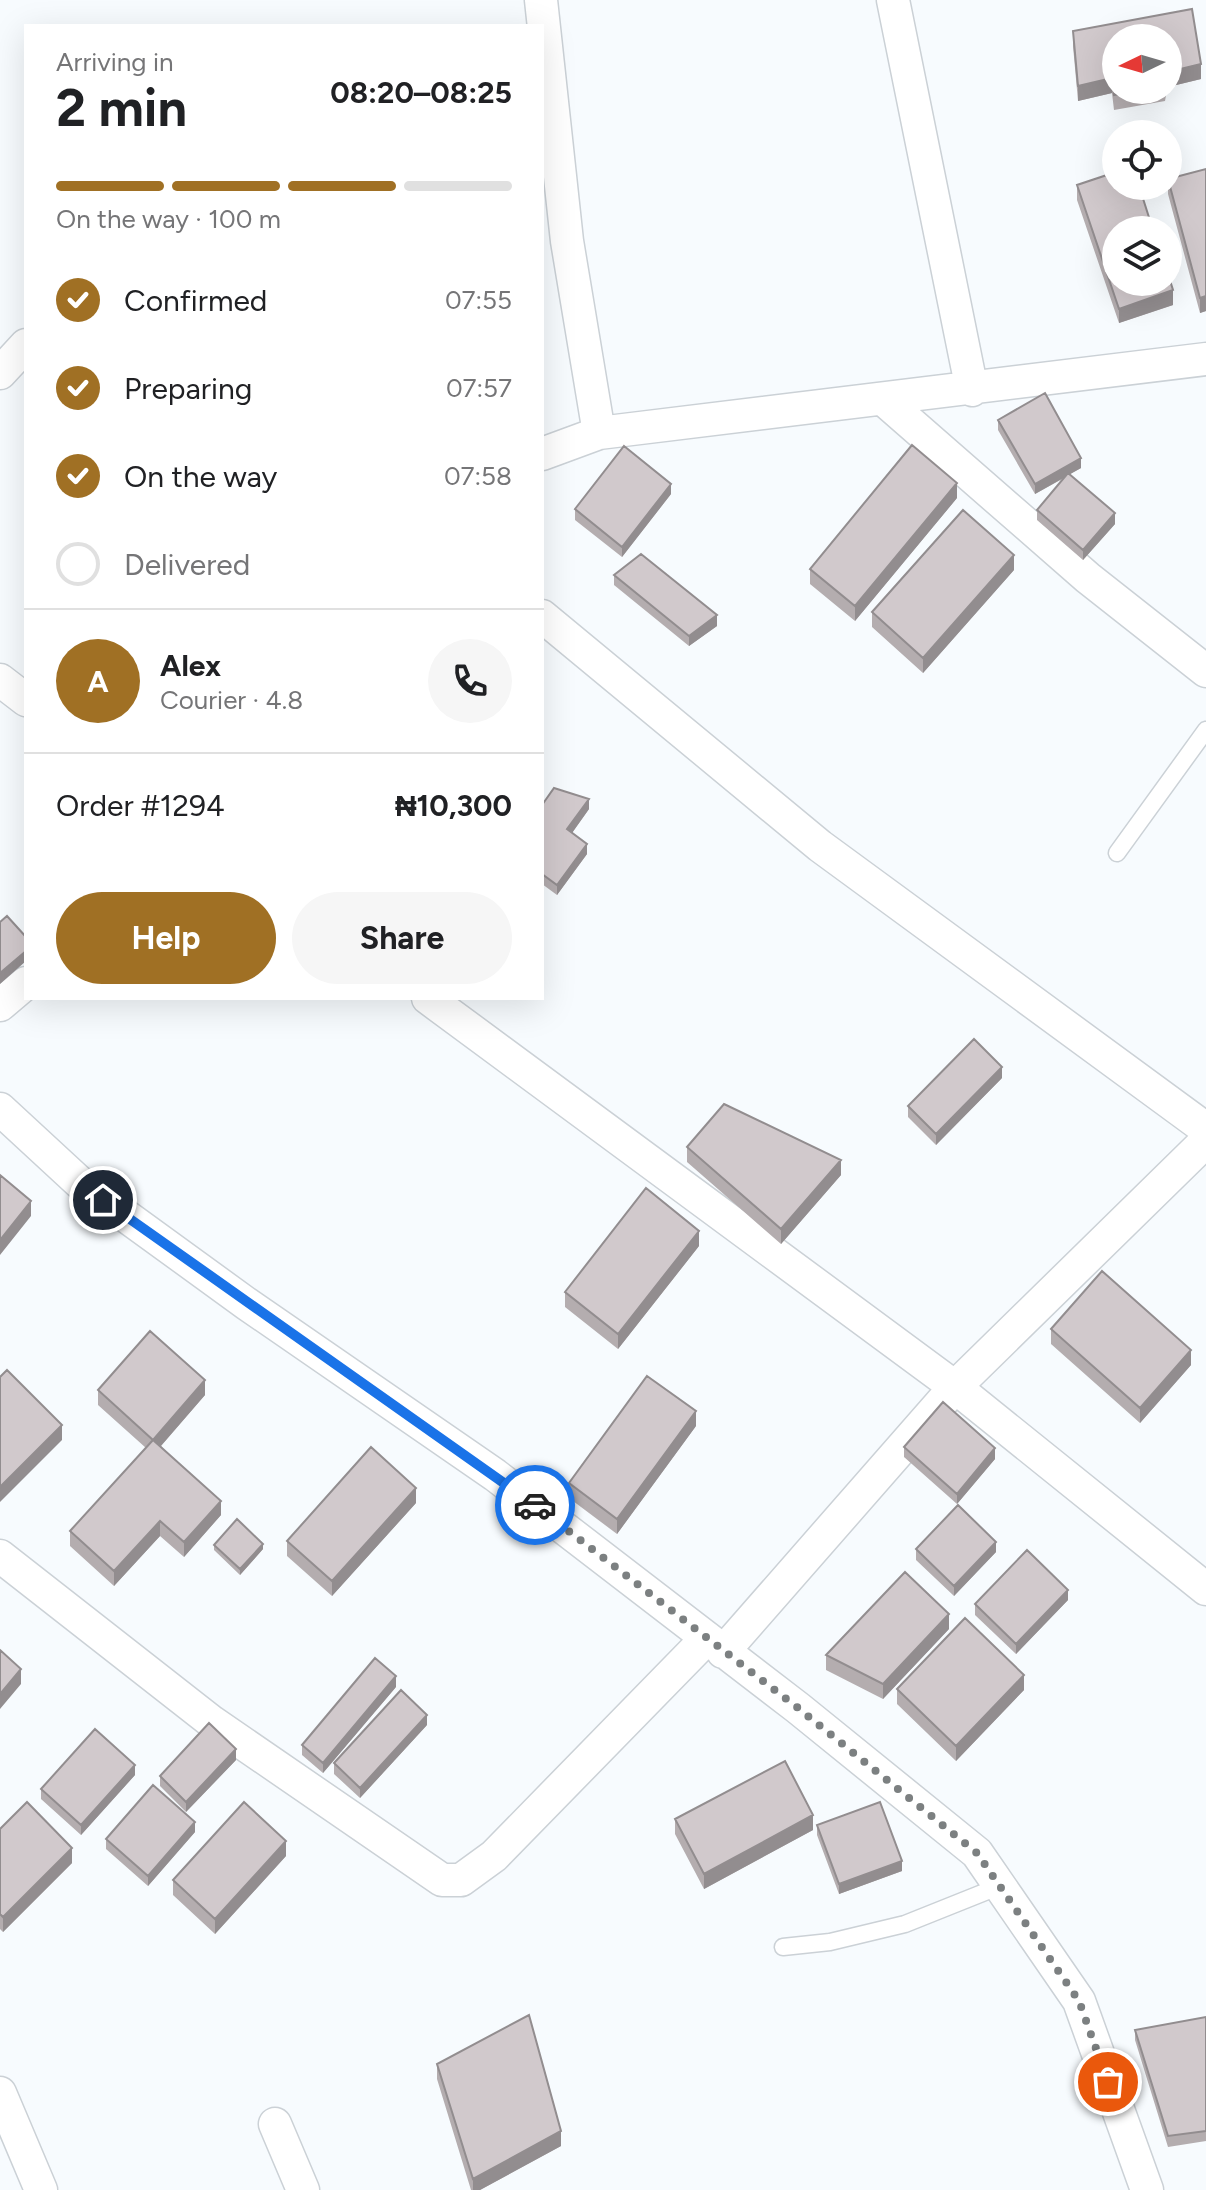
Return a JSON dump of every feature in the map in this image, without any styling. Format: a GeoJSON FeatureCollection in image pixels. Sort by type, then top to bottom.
{"type":"FeatureCollection","features":[{"type":"Feature","properties":{"kind":"street"},"geometry":{"type":"LineString","coordinates":[[541,0],[544,24]]}},
{"type":"Feature","properties":{"kind":"street"},"geometry":{"type":"LineString","coordinates":[[893,0],[972,390]]}},
{"type":"Feature","properties":{"kind":"street"},"geometry":{"type":"LineString","coordinates":[[544,28],[567,241],[599,433]]}},
{"type":"Feature","properties":{"kind":"street"},"geometry":{"type":"LineString","coordinates":[[0,373],[24,347]]}},
{"type":"Feature","properties":{"kind":"street"},"geometry":{"type":"LineString","coordinates":[[544,453],[599,433],[972,390],[1206,359]]}},
{"type":"Feature","properties":{"kind":"street"},"geometry":{"type":"LineString","coordinates":[[883,399],[1088,578],[1206,671]]}},
{"type":"Feature","properties":{"kind":"street"},"geometry":{"type":"LineString","coordinates":[[544,618],[820,846],[1206,1129]]}},
{"type":"Feature","properties":{"kind":"street"},"geometry":{"type":"LineString","coordinates":[[0,680],[24,698]]}},
{"type":"Feature","properties":{"kind":"street"},"geometry":{"type":"LineString","coordinates":[[0,1005],[24,985]]}},
{"type":"Feature","properties":{"kind":"street"},"geometry":{"type":"LineString","coordinates":[[431,1000],[955,1387],[1206,1589]]}},
{"type":"Feature","properties":{"kind":"street"},"geometry":{"type":"LineString","coordinates":[[0,1109],[79,1182],[247,1304],[495,1475],[977,1853],[1079,2001],[1147,2190]]}},
{"type":"Feature","properties":{"kind":"street"},"geometry":{"type":"LineString","coordinates":[[0,1556],[212,1722],[442,1880],[461,1880],[494,1856],[715,1645],[955,1387],[1206,1141]]}},
{"type":"Feature","properties":{"kind":"street"},"geometry":{"type":"LineString","coordinates":[[0,2093],[41,2190]]}},
{"type":"Feature","properties":{"kind":"street"},"geometry":{"type":"LineString","coordinates":[[275,2124],[303,2190]]}},
{"type":"Feature","properties":{"kind":"lane"},"geometry":{"type":"LineString","coordinates":[[1117,853],[1206,730]]}},
{"type":"Feature","properties":{"kind":"lane"},"geometry":{"type":"LineString","coordinates":[[783,1947],[830,1942],[905,1924],[1000,1886]]}},
{"type":"Feature","properties":{"kind":"building"},"geometry":{"type":"Polygon","coordinates":[[[1192,9],[1201,64],[1182,69],[1182,24],[1111,24],[1192,9]]]}},
{"type":"Feature","properties":{"kind":"building"},"geometry":{"type":"Polygon","coordinates":[[[1102,26],[1102,80],[1078,86],[1073,31],[1102,26]]]}},
{"type":"Feature","properties":{"kind":"building"},"geometry":{"type":"Polygon","coordinates":[[[1206,169],[1206,296],[1200,298],[1182,231],[1182,216],[1178,216],[1174,200],[1182,200],[1182,175],[1206,169]]]}},
{"type":"Feature","properties":{"kind":"building"},"geometry":{"type":"Polygon","coordinates":[[[1102,177],[1102,200],[1143,200],[1149,216],[1102,216],[1102,259],[1077,185],[1102,177]]]}},
{"type":"Feature","properties":{"kind":"building"},"geometry":{"type":"Polygon","coordinates":[[[1115,296],[1156,296],[1119,309],[1115,296]]]}},
{"type":"Feature","properties":{"kind":"building"},"geometry":{"type":"Polygon","coordinates":[[[1045,393],[1081,458],[1035,484],[998,420],[1045,393]]]}},
{"type":"Feature","properties":{"kind":"building"},"geometry":{"type":"Polygon","coordinates":[[[912,445],[957,483],[855,606],[810,569],[912,445]]]}},
{"type":"Feature","properties":{"kind":"building"},"geometry":{"type":"Polygon","coordinates":[[[624,446],[671,484],[622,547],[575,509],[624,446]]]}},
{"type":"Feature","properties":{"kind":"building"},"geometry":{"type":"Polygon","coordinates":[[[1068,473],[1115,513],[1083,550],[1037,510],[1068,473]]]}},
{"type":"Feature","properties":{"kind":"building"},"geometry":{"type":"Polygon","coordinates":[[[963,510],[1014,555],[923,658],[872,612],[963,510]]]}},
{"type":"Feature","properties":{"kind":"building"},"geometry":{"type":"Polygon","coordinates":[[[641,554],[717,615],[689,636],[614,575],[641,554]]]}},
{"type":"Feature","properties":{"kind":"building"},"geometry":{"type":"Polygon","coordinates":[[[554,788],[589,799],[567,829],[587,844],[557,885],[544,875],[544,802],[554,788]]]}},
{"type":"Feature","properties":{"kind":"building"},"geometry":{"type":"Polygon","coordinates":[[[7,916],[24,935],[24,953],[0,973],[0,922],[7,916]]]}},
{"type":"Feature","properties":{"kind":"building"},"geometry":{"type":"Polygon","coordinates":[[[974,1039],[1002,1067],[936,1134],[908,1106],[974,1039]]]}},
{"type":"Feature","properties":{"kind":"building"},"geometry":{"type":"Polygon","coordinates":[[[724,1104],[841,1160],[781,1229],[687,1147],[724,1104]]]}},
{"type":"Feature","properties":{"kind":"building"},"geometry":{"type":"Polygon","coordinates":[[[0,1175],[31,1201],[0,1240],[0,1175]]]}},
{"type":"Feature","properties":{"kind":"building"},"geometry":{"type":"Polygon","coordinates":[[[646,1188],[699,1231],[618,1334],[565,1292],[646,1188]]]}},
{"type":"Feature","properties":{"kind":"building"},"geometry":{"type":"Polygon","coordinates":[[[1102,1271],[1191,1350],[1140,1408],[1051,1329],[1102,1271]]]}},
{"type":"Feature","properties":{"kind":"building"},"geometry":{"type":"Polygon","coordinates":[[[150,1331],[205,1380],[153,1440],[98,1390],[150,1331]]]}},
{"type":"Feature","properties":{"kind":"building"},"geometry":{"type":"Polygon","coordinates":[[[7,1370],[62,1425],[0,1487],[0,1377],[7,1370]]]}},
{"type":"Feature","properties":{"kind":"building"},"geometry":{"type":"Polygon","coordinates":[[[647,1376],[696,1411],[617,1519],[569,1483],[647,1376]]]}},
{"type":"Feature","properties":{"kind":"building"},"geometry":{"type":"Polygon","coordinates":[[[943,1402],[995,1448],[957,1494],[904,1447],[943,1402]]]}},
{"type":"Feature","properties":{"kind":"building"},"geometry":{"type":"Polygon","coordinates":[[[153,1440],[221,1501],[184,1542],[160,1521],[114,1571],[70,1531],[153,1440]]]}},
{"type":"Feature","properties":{"kind":"building"},"geometry":{"type":"Polygon","coordinates":[[[371,1447],[416,1488],[332,1581],[287,1541],[371,1447]]]}},
{"type":"Feature","properties":{"kind":"building"},"geometry":{"type":"Polygon","coordinates":[[[958,1505],[996,1542],[954,1586],[916,1549],[958,1505]]]}},
{"type":"Feature","properties":{"kind":"building"},"geometry":{"type":"Polygon","coordinates":[[[237,1519],[263,1544],[240,1569],[214,1545],[237,1519]]]}},
{"type":"Feature","properties":{"kind":"building"},"geometry":{"type":"Polygon","coordinates":[[[1027,1550],[1068,1590],[1016,1644],[975,1604],[1027,1550]]]}},
{"type":"Feature","properties":{"kind":"building"},"geometry":{"type":"Polygon","coordinates":[[[905,1572],[949,1614],[883,1684],[826,1655],[905,1572]]]}},
{"type":"Feature","properties":{"kind":"building"},"geometry":{"type":"Polygon","coordinates":[[[965,1618],[1024,1675],[956,1746],[897,1689],[965,1618]]]}},
{"type":"Feature","properties":{"kind":"building"},"geometry":{"type":"Polygon","coordinates":[[[0,1650],[21,1669],[0,1694],[0,1650]]]}},
{"type":"Feature","properties":{"kind":"building"},"geometry":{"type":"Polygon","coordinates":[[[375,1658],[396,1676],[323,1763],[302,1745],[375,1658]]]}},
{"type":"Feature","properties":{"kind":"building"},"geometry":{"type":"Polygon","coordinates":[[[401,1690],[427,1715],[360,1788],[334,1763],[401,1690]]]}},
{"type":"Feature","properties":{"kind":"building"},"geometry":{"type":"Polygon","coordinates":[[[209,1723],[236,1749],[186,1802],[160,1776],[209,1723]]]}},
{"type":"Feature","properties":{"kind":"building"},"geometry":{"type":"Polygon","coordinates":[[[95,1729],[135,1765],[81,1825],[41,1789],[95,1729]]]}},
{"type":"Feature","properties":{"kind":"building"},"geometry":{"type":"Polygon","coordinates":[[[785,1761],[813,1815],[704,1874],[675,1819],[785,1761]]]}},
{"type":"Feature","properties":{"kind":"building"},"geometry":{"type":"Polygon","coordinates":[[[153,1785],[195,1822],[148,1876],[106,1839],[153,1785]]]}},
{"type":"Feature","properties":{"kind":"building"},"geometry":{"type":"Polygon","coordinates":[[[27,1802],[72,1848],[3,1917],[0,1914],[0,1829],[27,1802]]]}},
{"type":"Feature","properties":{"kind":"building"},"geometry":{"type":"Polygon","coordinates":[[[244,1802],[286,1841],[215,1919],[173,1880],[244,1802]]]}},
{"type":"Feature","properties":{"kind":"building"},"geometry":{"type":"Polygon","coordinates":[[[880,1802],[902,1861],[839,1884],[817,1825],[880,1802]]]}},
{"type":"Feature","properties":{"kind":"building"},"geometry":{"type":"Polygon","coordinates":[[[529,2015],[561,2131],[473,2179],[437,2064],[529,2015]]]}},
{"type":"Feature","properties":{"kind":"building"},"geometry":{"type":"Polygon","coordinates":[[[1206,2017],[1206,2131],[1168,2136],[1135,2030],[1206,2017]]]}},
{"type":"Feature","properties":{"kind":"way so far"},"geometry":{"type":"LineString","coordinates":[[535,1505],[798,1708],[977,1853],[1079,2001],[1108,2082]]}},
{"type":"Feature","properties":{"kind":"route"},"geometry":{"type":"LineString","coordinates":[[103,1200],[535,1505]]}}]}
